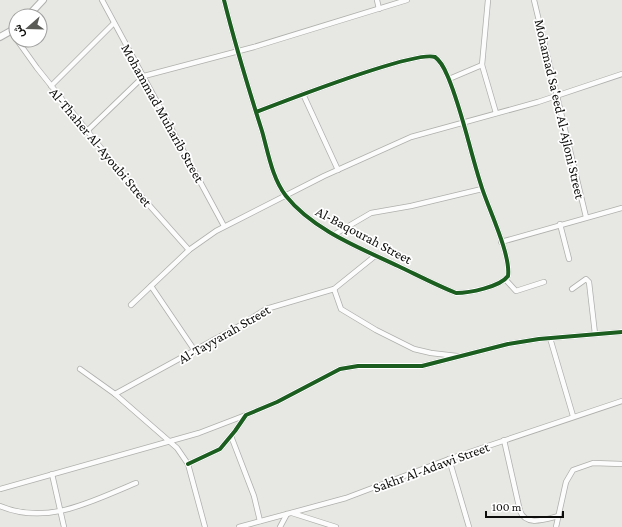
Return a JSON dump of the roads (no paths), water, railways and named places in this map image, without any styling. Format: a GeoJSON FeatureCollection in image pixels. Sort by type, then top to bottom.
{"type":"FeatureCollection","features":[{"type":"Feature","properties":{"kind":"street"},"geometry":{"type":"LineString","coordinates":[[36,8],[43,0]]}},
{"type":"Feature","properties":{"kind":"street","name":"Mohammad Muharib Street"},"geometry":{"type":"LineString","coordinates":[[102,0],[224,226]]}},
{"type":"Feature","properties":{"kind":"street","name":"Al-Baqourah Street"},"geometry":{"type":"LineString","coordinates":[[224,0],[237,51],[273,170],[286,195],[306,216],[334,234],[375,256],[456,293],[473,292],[505,279]]}},
{"type":"Feature","properties":{"kind":"street"},"geometry":{"type":"LineString","coordinates":[[376,0],[379,9]]}},
{"type":"Feature","properties":{"kind":"street"},"geometry":{"type":"LineString","coordinates":[[88,130],[144,76],[237,51],[407,0]]}},
{"type":"Feature","properties":{"kind":"street"},"geometry":{"type":"LineString","coordinates":[[488,0],[482,65],[496,113]]}},
{"type":"Feature","properties":{"kind":"street","name":"Mohamad Sa'eed Al-Ajloni Street"},"geometry":{"type":"LineString","coordinates":[[534,0],[558,95],[586,217]]}},
{"type":"Feature","properties":{"kind":"street"},"geometry":{"type":"LineString","coordinates":[[51,86],[114,23]]}},
{"type":"Feature","properties":{"kind":"street","name":"Al-Thaher Al-Ayoubi Street"},"geometry":{"type":"LineString","coordinates":[[24,48],[51,86],[88,130],[125,178],[189,250]]}},
{"type":"Feature","properties":{"kind":"street"},"geometry":{"type":"LineString","coordinates":[[256,112],[303,94],[380,69],[431,55],[439,60],[449,79],[482,189],[501,242],[508,272],[505,279],[516,291],[544,282]]}},
{"type":"Feature","properties":{"kind":"street"},"geometry":{"type":"LineString","coordinates":[[449,79],[482,65]]}},
{"type":"Feature","properties":{"kind":"street"},"geometry":{"type":"LineString","coordinates":[[131,305],[189,250],[224,226],[338,170],[399,142],[558,95],[622,74]]}},
{"type":"Feature","properties":{"kind":"street"},"geometry":{"type":"LineString","coordinates":[[303,94],[338,170]]}},
{"type":"Feature","properties":{"kind":"street"},"geometry":{"type":"LineString","coordinates":[[334,234],[371,213],[411,206],[482,189]]}},
{"type":"Feature","properties":{"kind":"street"},"geometry":{"type":"LineString","coordinates":[[501,242],[560,224],[622,208]]}},
{"type":"Feature","properties":{"kind":"street"},"geometry":{"type":"LineString","coordinates":[[560,224],[569,259]]}},
{"type":"Feature","properties":{"kind":"street","name":"Al-Tayyarah Street"},"geometry":{"type":"LineString","coordinates":[[115,394],[195,351],[271,306],[334,289],[375,256]]}},
{"type":"Feature","properties":{"kind":"street"},"geometry":{"type":"LineString","coordinates":[[572,289],[586,279],[590,282],[595,334]]}},
{"type":"Feature","properties":{"kind":"street"},"geometry":{"type":"LineString","coordinates":[[151,286],[195,351]]}},
{"type":"Feature","properties":{"kind":"street"},"geometry":{"type":"LineString","coordinates":[[334,289],[338,304],[347,313],[398,342],[422,351],[460,356]]}},
{"type":"Feature","properties":{"kind":"street"},"geometry":{"type":"LineString","coordinates":[[0,489],[199,432],[277,402],[329,374],[346,367],[413,367],[508,344],[550,338],[622,332]]}},
{"type":"Feature","properties":{"kind":"street"},"geometry":{"type":"LineString","coordinates":[[550,338],[573,416]]}},
{"type":"Feature","properties":{"kind":"street"},"geometry":{"type":"LineString","coordinates":[[80,369],[115,394],[177,448],[188,464],[205,527]]}},
{"type":"Feature","properties":{"kind":"street","name":"Sakhr Al-Adawi Street"},"geometry":{"type":"LineString","coordinates":[[239,527],[346,498],[449,459],[573,416],[622,401]]}},
{"type":"Feature","properties":{"kind":"street"},"geometry":{"type":"LineString","coordinates":[[188,464],[216,452],[231,436],[246,414]]}},
{"type":"Feature","properties":{"kind":"street"},"geometry":{"type":"LineString","coordinates":[[231,436],[254,496],[260,521]]}},
{"type":"Feature","properties":{"kind":"street"},"geometry":{"type":"LineString","coordinates":[[504,440],[520,511],[523,518],[531,521],[559,516]]}},
{"type":"Feature","properties":{"kind":"street"},"geometry":{"type":"LineString","coordinates":[[449,459],[469,527]]}},
{"type":"Feature","properties":{"kind":"street"},"geometry":{"type":"LineString","coordinates":[[556,527],[566,482],[573,470],[593,463],[622,464]]}},
{"type":"Feature","properties":{"kind":"street"},"geometry":{"type":"LineString","coordinates":[[52,474],[64,527]]}},
{"type":"Feature","properties":{"kind":"street"},"geometry":{"type":"LineString","coordinates":[[0,506],[28,513],[61,512],[136,483]]}},
{"type":"Feature","properties":{"kind":"street"},"geometry":{"type":"LineString","coordinates":[[280,527],[289,513],[336,527]]}}]}
